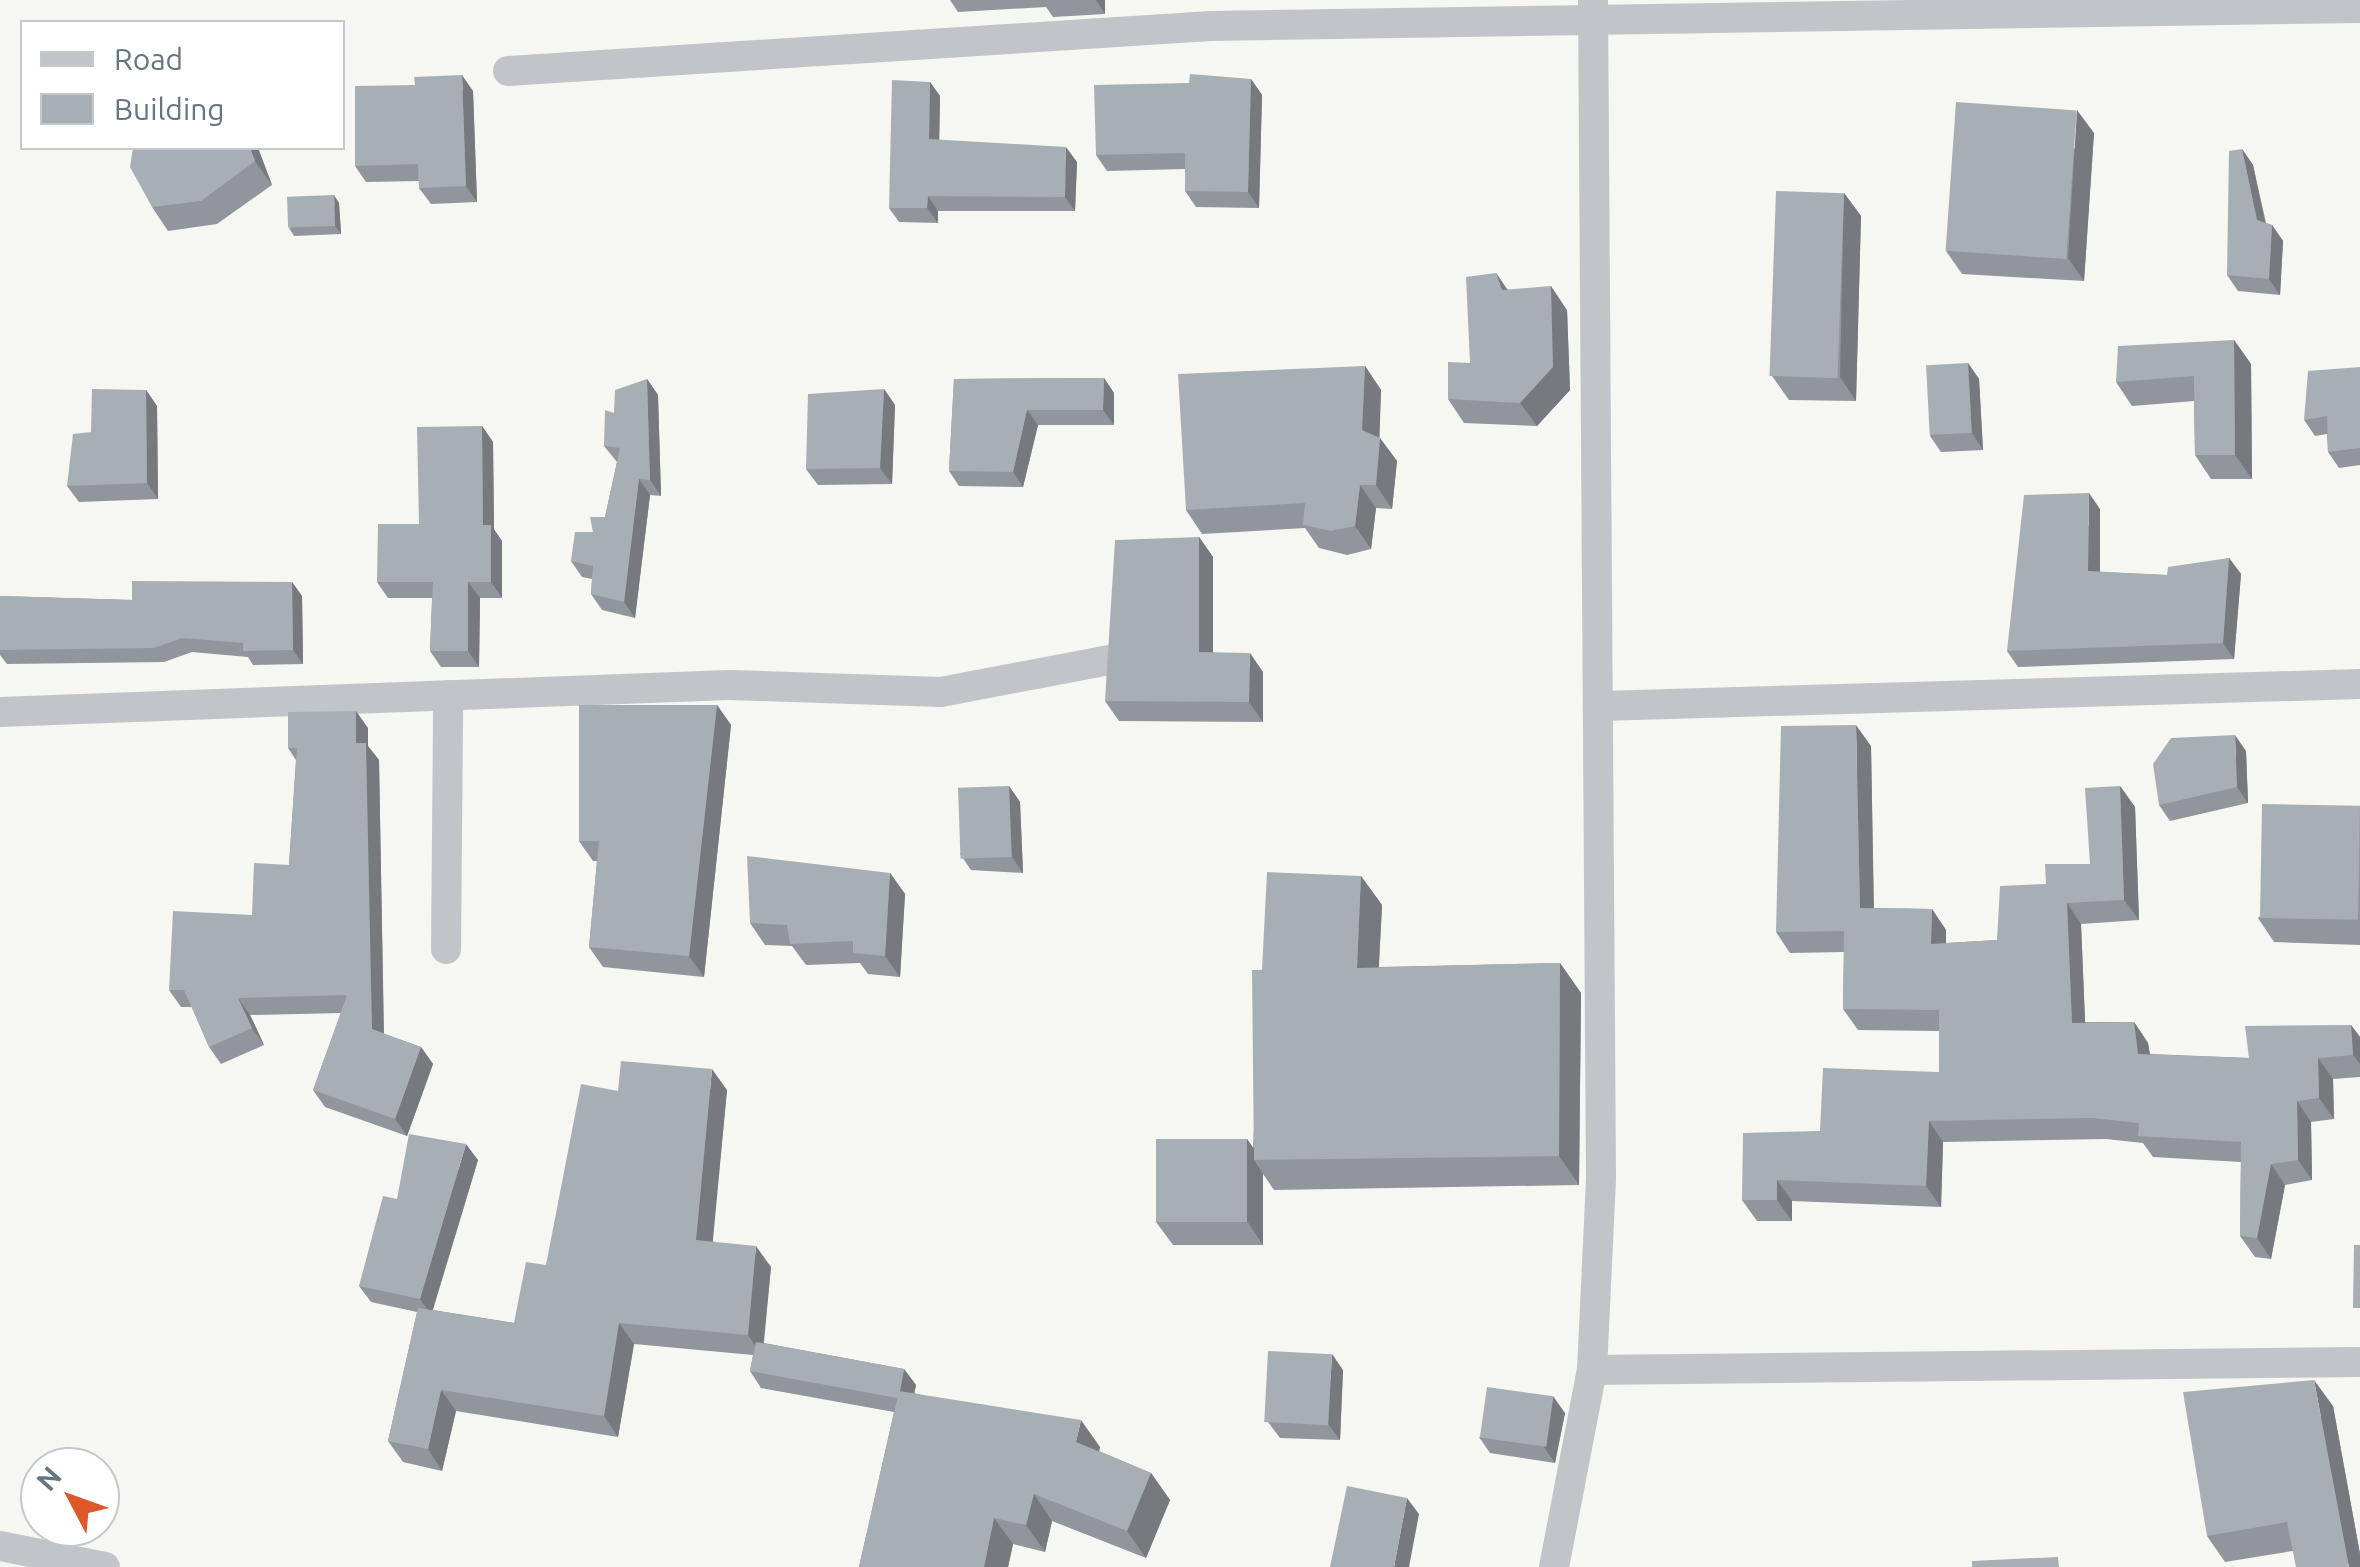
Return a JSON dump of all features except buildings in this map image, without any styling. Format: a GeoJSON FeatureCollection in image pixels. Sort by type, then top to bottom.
{"type":"FeatureCollection","features":[{"type":"Feature","properties":{"kind":"street"},"geometry":{"type":"LineString","coordinates":[[508,71],[1211,26],[1593,7],[2360,8]]}},
{"type":"Feature","properties":{"kind":"street"},"geometry":{"type":"LineString","coordinates":[[1554,1567],[1592,1370],[1601,706],[1593,7]]}},
{"type":"Feature","properties":{"kind":"street"},"geometry":{"type":"LineString","coordinates":[[0,712],[730,685],[942,692],[1108,660]]}},
{"type":"Feature","properties":{"kind":"street"},"geometry":{"type":"LineString","coordinates":[[1601,706],[2360,684]]}},
{"type":"Feature","properties":{"kind":"street"},"geometry":{"type":"LineString","coordinates":[[446,949],[448,695]]}},
{"type":"Feature","properties":{"kind":"street"},"geometry":{"type":"LineString","coordinates":[[1592,1370],[2360,1362]]}},
{"type":"Feature","properties":{"kind":"street"},"geometry":{"type":"LineString","coordinates":[[0,1546],[105,1567]]}}]}
